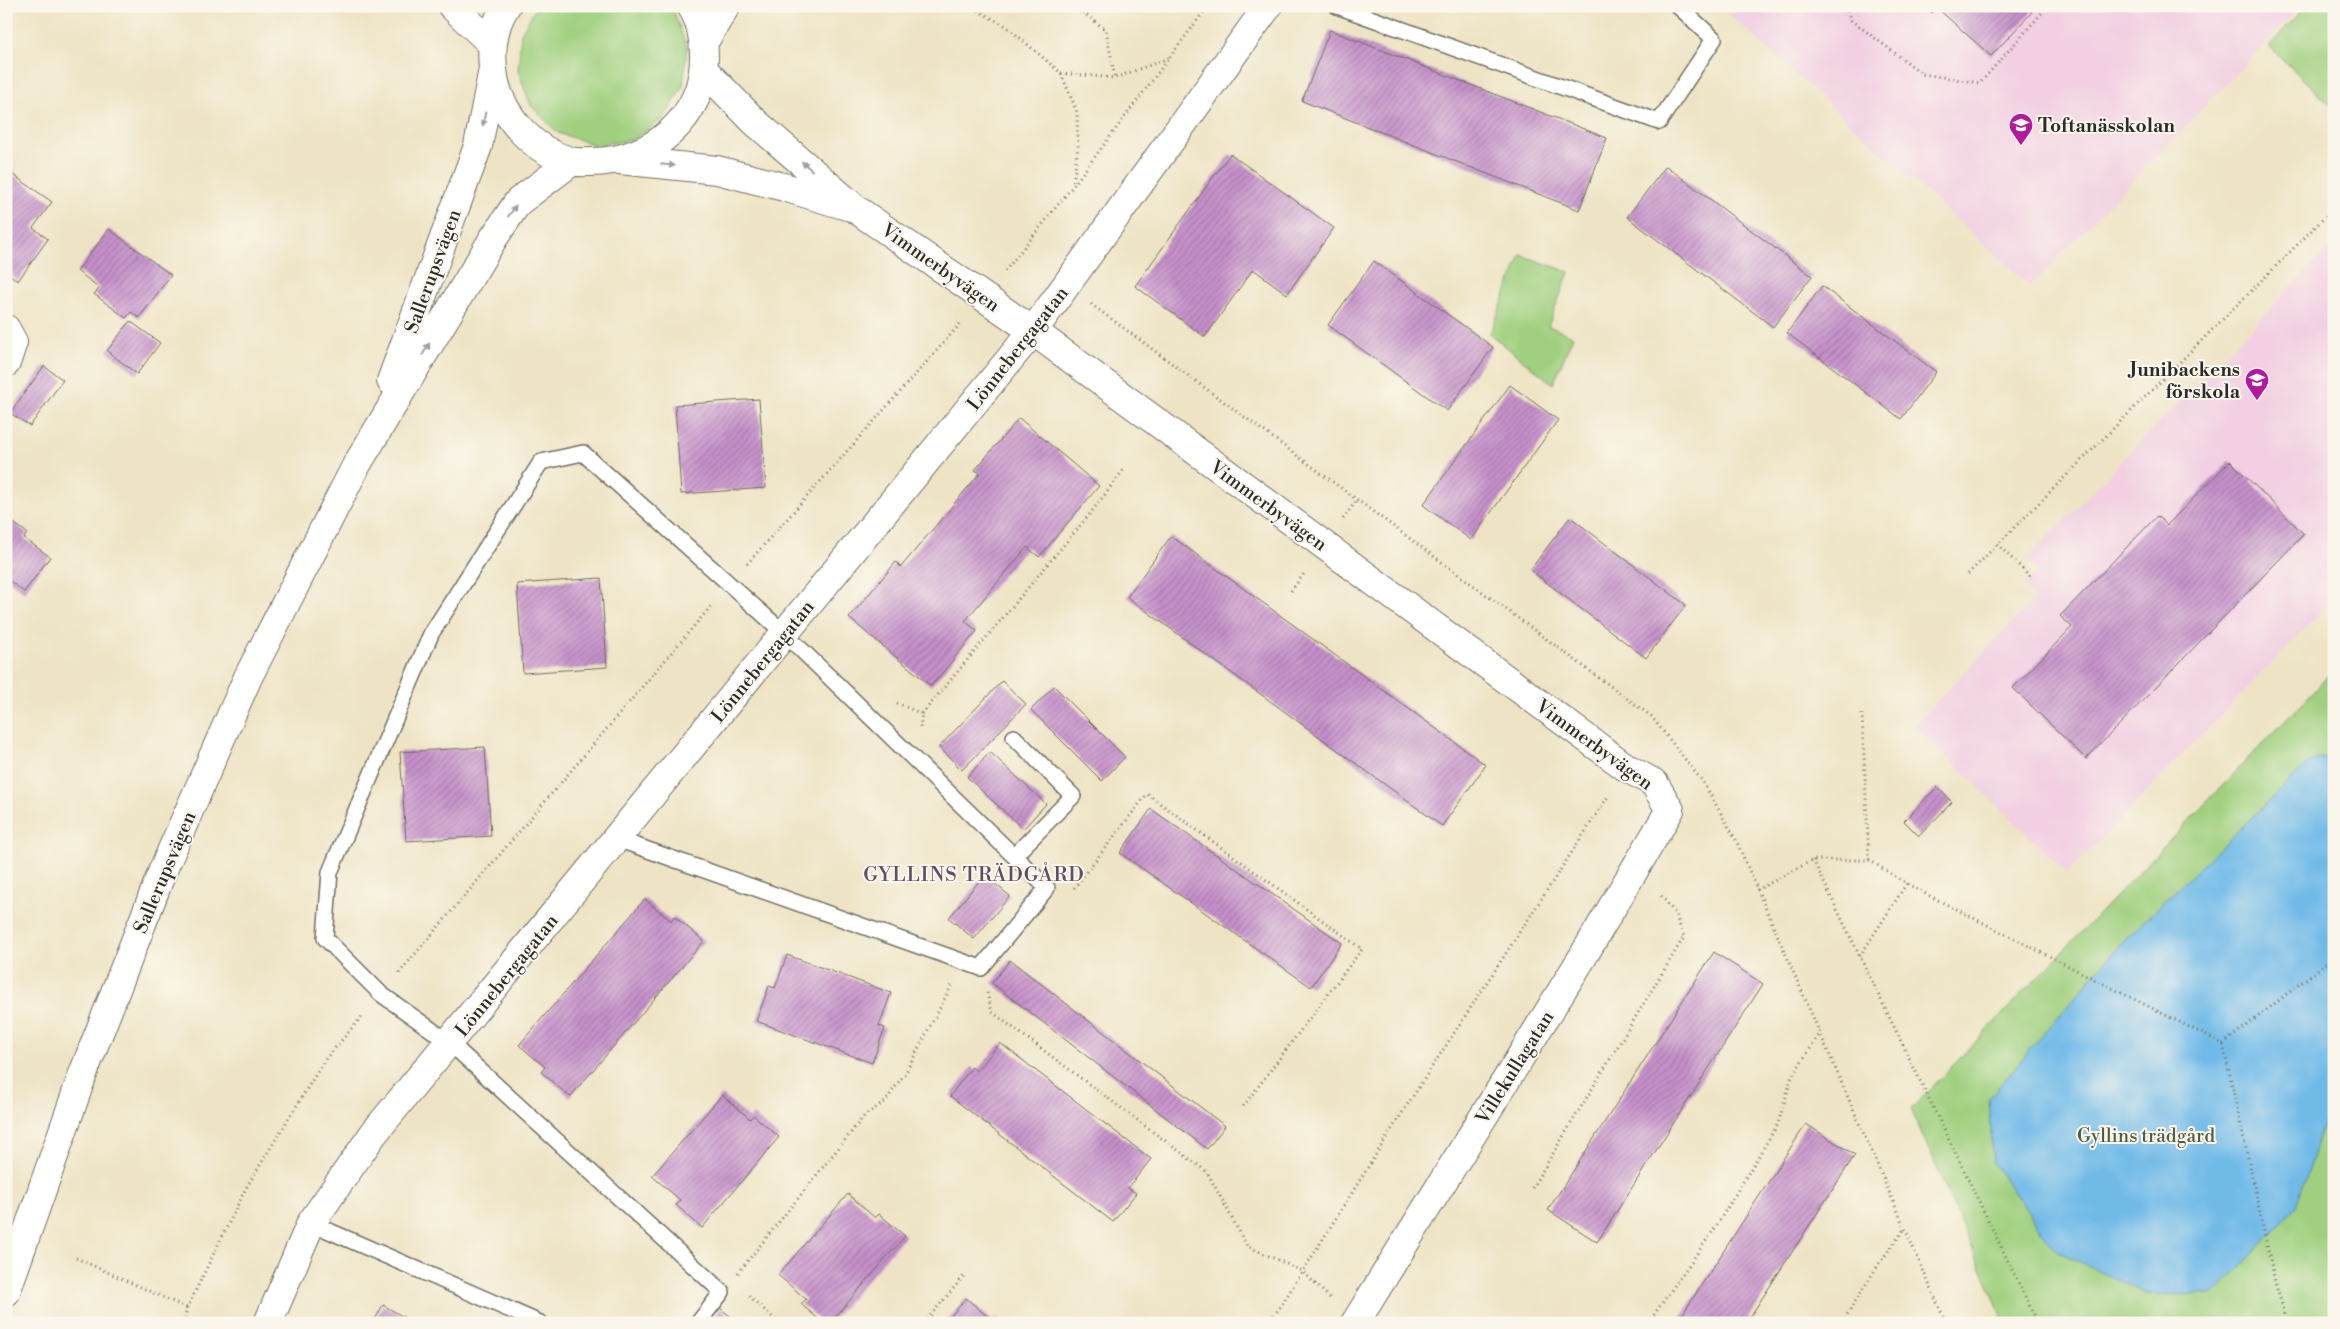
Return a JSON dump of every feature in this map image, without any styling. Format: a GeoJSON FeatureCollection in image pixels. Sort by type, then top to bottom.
{"type":"FeatureCollection","features":[{"type":"Feature","properties":{"kind":"street"},"geometry":{"type":"LineString","coordinates":[[452,6],[492,44]]}},
{"type":"Feature","properties":{"kind":"street","name":"Sallerupsvägen"},"geometry":{"type":"LineString","coordinates":[[506,6],[492,44],[493,72],[498,95],[515,125],[540,148],[571,162],[619,160],[660,143],[682,121],[695,97],[704,70],[704,42],[696,14],[691,6]]}},
{"type":"Feature","properties":{"kind":"street"},"geometry":{"type":"LineString","coordinates":[[704,42],[726,6]]}},
{"type":"Feature","properties":{"kind":"street","name":"Lönnebergagatan"},"geometry":{"type":"LineString","coordinates":[[268,1323],[311,1223],[374,1133],[1033,331],[1268,6]]}},
{"type":"Feature","properties":{"kind":"street","name":"Vimmerbyvägen"},"geometry":{"type":"LineString","coordinates":[[704,70],[755,122],[857,210],[1033,331],[1627,768],[1654,783],[1670,810]]}},
{"type":"Feature","properties":{"kind":"street","name":"Sallerupsvägen"},"geometry":{"type":"LineString","coordinates":[[356,466],[406,346],[478,146],[493,72]]}},
{"type":"Feature","properties":{"kind":"street","name":"Vimmerbyvägen"},"geometry":{"type":"LineString","coordinates":[[619,160],[717,170],[784,187],[857,210]]}},
{"type":"Feature","properties":{"kind":"street","name":"Sallerupsvägen"},"geometry":{"type":"LineString","coordinates":[[6,1292],[84,1071],[163,870],[248,677],[356,466],[493,239],[518,202],[538,184],[571,162]]}},
{"type":"Feature","properties":{"kind":"street"},"geometry":{"type":"LineString","coordinates":[[6,330],[13,342],[6,363]]}},
{"type":"Feature","properties":{"kind":"street","name":"Villekullagatan"},"geometry":{"type":"LineString","coordinates":[[1356,1323],[1670,810]]}},
{"type":"Feature","properties":{"kind":"lane"},"geometry":{"type":"LineString","coordinates":[[1337,6],[1660,122],[1714,39],[1678,6]]}},
{"type":"Feature","properties":{"kind":"lane"},"geometry":{"type":"LineString","coordinates":[[617,839],[981,968],[1047,888],[784,633],[582,453],[541,462],[431,634],[330,872],[325,938],[381,994],[450,1042],[727,1287],[698,1323]]}},
{"type":"Feature","properties":{"kind":"lane"},"geometry":{"type":"LineString","coordinates":[[1014,737],[1073,796],[1014,856]]}},
{"type":"Feature","properties":{"kind":"lane"},"geometry":{"type":"LineString","coordinates":[[311,1223],[540,1323]]}},
{"type":"Feature","properties":{"kind":"path"},"geometry":{"type":"LineString","coordinates":[[969,6],[1006,26],[1061,73],[1077,112],[1078,146],[1073,186]]}},
{"type":"Feature","properties":{"kind":"path"},"geometry":{"type":"LineString","coordinates":[[1075,6],[1106,30],[1115,78]]}},
{"type":"Feature","properties":{"kind":"path"},"geometry":{"type":"LineString","coordinates":[[184,1323],[187,1308],[256,1171],[324,1061],[730,584],[984,297],[1073,186],[1208,6]]}},
{"type":"Feature","properties":{"kind":"path"},"geometry":{"type":"LineString","coordinates":[[1845,6],[1851,20],[1922,74],[1980,83],[2048,6]]}},
{"type":"Feature","properties":{"kind":"path"},"geometry":{"type":"LineString","coordinates":[[1061,73],[1115,78],[1170,58]]}},
{"type":"Feature","properties":{"kind":"path"},"geometry":{"type":"LineString","coordinates":[[1968,574],[2334,208]]}},
{"type":"Feature","properties":{"kind":"path"},"geometry":{"type":"LineString","coordinates":[[922,714],[1090,515],[1125,468]]}},
{"type":"Feature","properties":{"kind":"path"},"geometry":{"type":"LineString","coordinates":[[1997,544],[2032,577]]}},
{"type":"Feature","properties":{"kind":"path"},"geometry":{"type":"LineString","coordinates":[[1862,714],[1870,860]]}},
{"type":"Feature","properties":{"kind":"path"},"geometry":{"type":"LineString","coordinates":[[1267,1323],[1279,1309],[1402,1112],[1627,768]]}},
{"type":"Feature","properties":{"kind":"path"},"geometry":{"type":"LineString","coordinates":[[1042,893],[1063,902],[1147,794],[1362,949],[1242,1108]]}},
{"type":"Feature","properties":{"kind":"path"},"geometry":{"type":"LineString","coordinates":[[1813,860],[2038,1323]]}},
{"type":"Feature","properties":{"kind":"path"},"geometry":{"type":"LineString","coordinates":[[1757,890],[1813,860],[1870,860],[1916,889],[2223,1044]]}},
{"type":"Feature","properties":{"kind":"path"},"geometry":{"type":"LineString","coordinates":[[1532,1188],[1684,937],[1676,913],[1636,866]]}},
{"type":"Feature","properties":{"kind":"path"},"geometry":{"type":"LineString","coordinates":[[1860,956],[1906,883]]}},
{"type":"Feature","properties":{"kind":"path"},"geometry":{"type":"LineString","coordinates":[[2223,1044],[2334,958]]}},
{"type":"Feature","properties":{"kind":"path"},"geometry":{"type":"LineString","coordinates":[[779,1323],[727,1287],[865,1115],[885,1102],[908,1070],[964,962]]}},
{"type":"Feature","properties":{"kind":"path"},"geometry":{"type":"LineString","coordinates":[[981,968],[992,1012],[1207,1172],[1247,1246],[1302,1271],[1356,1323]]}},
{"type":"Feature","properties":{"kind":"path"},"geometry":{"type":"LineString","coordinates":[[1648,1323],[1715,1228],[1778,1124],[1792,1076],[1820,1034]]}},
{"type":"Feature","properties":{"kind":"path"},"geometry":{"type":"LineString","coordinates":[[2223,1044],[2276,1286],[2288,1323]]}},
{"type":"Feature","properties":{"kind":"path"},"geometry":{"type":"LineString","coordinates":[[1842,1323],[1878,1265],[1905,1227]]}},
{"type":"Feature","properties":{"kind":"path"},"geometry":{"type":"LineString","coordinates":[[76,1258],[187,1308]]}},
{"type":"Feature","properties":{"kind":"path"},"geometry":{"type":"LineString","coordinates":[[924,1323],[964,1276]]}},
{"type":"Feature","properties":{"kind":"shaded area","name":"Toftanässkolan"},"geometry":{"type":"Polygon","coordinates":[[[1720,6],[2302,6],[2030,286],[1720,6]]]}},
{"type":"Feature","properties":{"kind":"shaded area","name":"Junibackens förskola"},"geometry":{"type":"Polygon","coordinates":[[[2334,243],[2334,599],[2068,873],[1914,725],[2035,599],[2024,585],[2038,570],[2027,559],[2334,243]]]}},
{"type":"Feature","properties":{"kind":"green space"},"geometry":{"type":"Polygon","coordinates":[[[537,6],[667,6],[674,12],[687,48],[683,86],[664,118],[632,140],[595,145],[558,133],[531,106],[518,71],[521,33],[537,6]]]}},
{"type":"Feature","properties":{"kind":"green space"},"geometry":{"type":"Polygon","coordinates":[[[2306,6],[2334,6],[2334,109],[2269,46],[2306,6]]]}},
{"type":"Feature","properties":{"kind":"green space"},"geometry":{"type":"Polygon","coordinates":[[[1521,255],[1569,272],[1548,326],[1573,336],[1553,384],[1490,334],[1521,255]]]}},
{"type":"Feature","properties":{"kind":"green space","name":"Gyllins trädgård"},"geometry":{"type":"Polygon","coordinates":[[[2334,670],[2334,1323],[2005,1323],[1911,1109],[2334,670]]]}},
{"type":"Feature","properties":{"kind":"water","name":"Gyllins trädgård"},"geometry":{"type":"Polygon","coordinates":[[[2334,756],[2334,1092],[2296,1206],[2214,1295],[2146,1294],[2055,1250],[1993,1163],[1989,1098],[2122,942],[2311,761],[2334,756]]]}},
{"type":"Feature","properties":{"kind":"building"},"geometry":{"type":"Polygon","coordinates":[[[1926,6],[2025,6],[2032,12],[1991,56],[1937,8],[1932,13],[1926,6]]]}},
{"type":"Feature","properties":{"kind":"building"},"geometry":{"type":"Polygon","coordinates":[[[1330,30],[1607,138],[1579,210],[1302,101],[1330,30]]]}},
{"type":"Feature","properties":{"kind":"building"},"geometry":{"type":"Polygon","coordinates":[[[1230,154],[1334,228],[1287,294],[1253,269],[1205,337],[1135,286],[1230,154]]]}},
{"type":"Feature","properties":{"kind":"building"},"geometry":{"type":"Polygon","coordinates":[[[1666,166],[1812,276],[1773,327],[1627,217],[1666,166]]]}},
{"type":"Feature","properties":{"kind":"building"},"geometry":{"type":"Polygon","coordinates":[[[12,174],[52,202],[33,228],[48,239],[18,281],[6,272],[6,182],[12,174]]]}},
{"type":"Feature","properties":{"kind":"building"},"geometry":{"type":"Polygon","coordinates":[[[109,229],[171,275],[139,318],[131,312],[126,318],[94,294],[100,288],[77,271],[109,229]]]}},
{"type":"Feature","properties":{"kind":"building"},"geometry":{"type":"Polygon","coordinates":[[[1374,261],[1493,347],[1447,411],[1328,325],[1374,261]]]}},
{"type":"Feature","properties":{"kind":"building"},"geometry":{"type":"Polygon","coordinates":[[[1822,286],[1936,372],[1901,419],[1787,333],[1822,286]]]}},
{"type":"Feature","properties":{"kind":"building"},"geometry":{"type":"Polygon","coordinates":[[[130,321],[160,343],[137,374],[107,351],[130,321]]]}},
{"type":"Feature","properties":{"kind":"building"},"geometry":{"type":"Polygon","coordinates":[[[44,366],[63,380],[30,426],[10,413],[44,366]]]}},
{"type":"Feature","properties":{"kind":"building"},"geometry":{"type":"Polygon","coordinates":[[[1510,385],[1558,420],[1471,540],[1423,505],[1510,385]]]}},
{"type":"Feature","properties":{"kind":"building"},"geometry":{"type":"Polygon","coordinates":[[[759,399],[766,488],[681,494],[675,405],[759,399]]]}},
{"type":"Feature","properties":{"kind":"building"},"geometry":{"type":"Polygon","coordinates":[[[1019,418],[1099,486],[1039,557],[1027,547],[965,621],[977,631],[931,686],[849,618],[896,562],[901,567],[980,473],[975,470],[1019,418]]]}},
{"type":"Feature","properties":{"kind":"building"},"geometry":{"type":"Polygon","coordinates":[[[2230,461],[2304,534],[2086,759],[2013,688],[2072,627],[2060,616],[2157,516],[2167,525],[2230,461]]]}},
{"type":"Feature","properties":{"kind":"building"},"geometry":{"type":"Polygon","coordinates":[[[6,517],[27,533],[24,538],[50,557],[24,592],[6,578],[6,517]]]}},
{"type":"Feature","properties":{"kind":"building"},"geometry":{"type":"Polygon","coordinates":[[[1570,517],[1686,605],[1646,658],[1530,570],[1570,517]]]}},
{"type":"Feature","properties":{"kind":"building"},"geometry":{"type":"Polygon","coordinates":[[[1171,536],[1486,765],[1442,826],[1127,597],[1171,536]]]}},
{"type":"Feature","properties":{"kind":"building"},"geometry":{"type":"Polygon","coordinates":[[[601,578],[607,667],[523,673],[517,584],[601,578]]]}},
{"type":"Feature","properties":{"kind":"building"},"geometry":{"type":"Polygon","coordinates":[[[1002,681],[1026,704],[962,770],[939,747],[1002,681]]]}},
{"type":"Feature","properties":{"kind":"building"},"geometry":{"type":"Polygon","coordinates":[[[1054,686],[1125,757],[1102,781],[1031,710],[1054,686]]]}},
{"type":"Feature","properties":{"kind":"building"},"geometry":{"type":"Polygon","coordinates":[[[485,747],[491,836],[406,841],[400,752],[485,747]]]}},
{"type":"Feature","properties":{"kind":"building"},"geometry":{"type":"Polygon","coordinates":[[[990,752],[1046,804],[1023,829],[967,777],[990,752]]]}},
{"type":"Feature","properties":{"kind":"building"},"geometry":{"type":"Polygon","coordinates":[[[1937,787],[1952,802],[1919,836],[1904,821],[1937,787]]]}},
{"type":"Feature","properties":{"kind":"building"},"geometry":{"type":"Polygon","coordinates":[[[1151,809],[1342,943],[1311,987],[1120,853],[1151,809]]]}},
{"type":"Feature","properties":{"kind":"building"},"geometry":{"type":"Polygon","coordinates":[[[984,875],[1010,896],[974,939],[949,918],[984,875]]]}},
{"type":"Feature","properties":{"kind":"building"},"geometry":{"type":"Polygon","coordinates":[[[645,899],[671,921],[674,916],[704,941],[570,1097],[541,1072],[545,1067],[519,1045],[645,899]]]}},
{"type":"Feature","properties":{"kind":"building"},"geometry":{"type":"Polygon","coordinates":[[[1714,952],[1763,984],[1597,1242],[1548,1210],[1714,952]]]}},
{"type":"Feature","properties":{"kind":"building"},"geometry":{"type":"Polygon","coordinates":[[[787,955],[891,993],[879,1026],[885,1028],[872,1063],[756,1021],[769,986],[775,988],[787,955]]]}},
{"type":"Feature","properties":{"kind":"building"},"geometry":{"type":"Polygon","coordinates":[[[1010,960],[1225,1126],[1207,1149],[992,983],[1010,960]]]}},
{"type":"Feature","properties":{"kind":"building"},"geometry":{"type":"Polygon","coordinates":[[[1000,1043],[1151,1159],[1128,1188],[1136,1193],[1113,1222],[950,1096],[972,1067],[977,1071],[1000,1043]]]}},
{"type":"Feature","properties":{"kind":"building"},"geometry":{"type":"Polygon","coordinates":[[[722,1095],[750,1119],[753,1115],[779,1137],[702,1228],[676,1205],[680,1200],[652,1176],[722,1095]]]}},
{"type":"Feature","properties":{"kind":"building"},"geometry":{"type":"Polygon","coordinates":[[[1806,1124],[1855,1155],[1746,1323],[1677,1323],[1806,1124]]]}},
{"type":"Feature","properties":{"kind":"building"},"geometry":{"type":"Polygon","coordinates":[[[848,1194],[875,1218],[879,1214],[905,1236],[830,1323],[823,1323],[801,1304],[806,1299],[778,1275],[848,1194]]]}},
{"type":"Feature","properties":{"kind":"building"},"geometry":{"type":"Polygon","coordinates":[[[966,1298],[994,1322],[997,1318],[1003,1323],[945,1323],[966,1298]]]}},
{"type":"Feature","properties":{"kind":"building"},"geometry":{"type":"Polygon","coordinates":[[[383,1305],[414,1323],[373,1323],[383,1305]]]}},
{"type":"Feature","properties":{"kind":"building"},"geometry":{"type":"Polygon","coordinates":[[[720,1308],[739,1323],[709,1323],[720,1308]]]}},
{"type":"Feature","properties":{"kind":"place","name":"Toftanässkolan"},"geometry":{"type":"Point","coordinates":[2021,146]}},
{"type":"Feature","properties":{"kind":"place","name":"Junibackens förskola"},"geometry":{"type":"Point","coordinates":[2257,401]}},
{"type":"Feature","properties":{"kind":"district","name":"GYLLINS TRÄDGÅRD"},"geometry":{"type":"Point","coordinates":[974,874]}}]}
